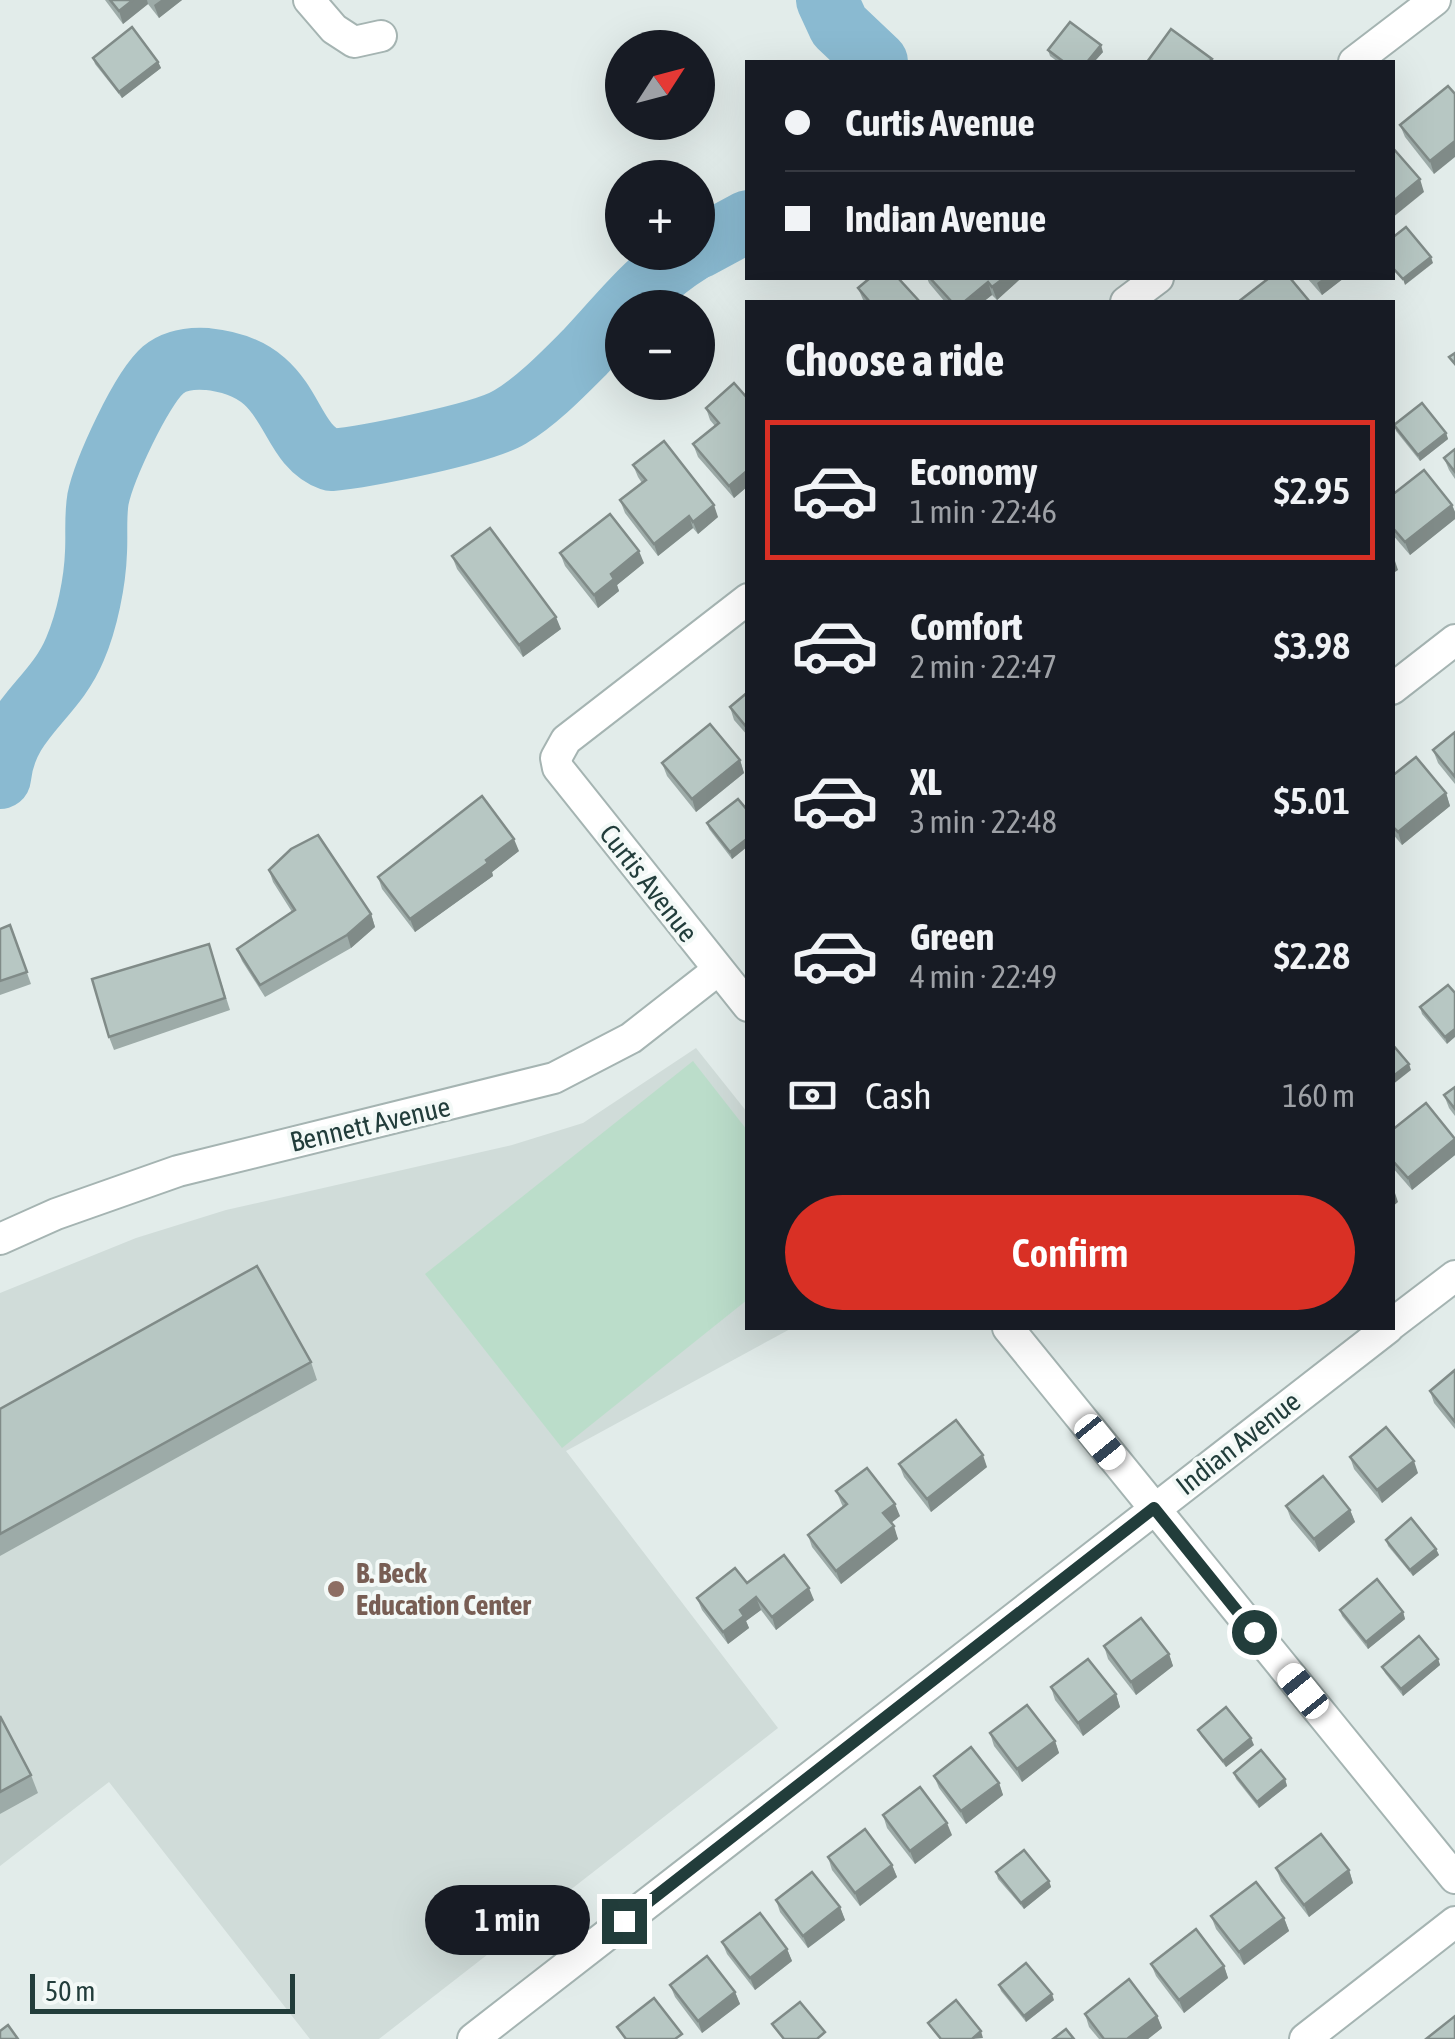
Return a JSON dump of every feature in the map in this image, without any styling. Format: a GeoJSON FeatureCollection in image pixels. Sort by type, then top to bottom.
{"type":"FeatureCollection","features":[{"type":"Feature","properties":{"kind":"street"},"geometry":{"type":"LineString","coordinates":[[309,0],[334,29],[354,42],[381,36]]}},
{"type":"Feature","properties":{"kind":"street"},"geometry":{"type":"LineString","coordinates":[[1357,60],[1435,0]]}},
{"type":"Feature","properties":{"kind":"street"},"geometry":{"type":"LineString","coordinates":[[1129,300],[1155,280]]}},
{"type":"Feature","properties":{"kind":"street","name":"Curtis Avenue"},"geometry":{"type":"LineString","coordinates":[[745,600],[566,740],[556,758],[558,768],[745,1002]]}},
{"type":"Feature","properties":{"kind":"street"},"geometry":{"type":"LineString","coordinates":[[1395,687],[1455,640]]}},
{"type":"Feature","properties":{"kind":"street","name":"Bennett Avenue"},"geometry":{"type":"LineString","coordinates":[[0,1239],[56,1214],[178,1171],[554,1078],[631,1038],[718,970]]}},
{"type":"Feature","properties":{"kind":"street","name":"Indian Avenue"},"geometry":{"type":"LineString","coordinates":[[1395,1322],[1455,1276]]}},
{"type":"Feature","properties":{"kind":"street"},"geometry":{"type":"LineString","coordinates":[[1010,1330],[1455,1878]]}},
{"type":"Feature","properties":{"kind":"street","name":"Indian Avenue"},"geometry":{"type":"LineString","coordinates":[[473,2039],[1385,1330]]}},
{"type":"Feature","properties":{"kind":"street"},"geometry":{"type":"LineString","coordinates":[[1305,2039],[1455,1922]]}},
{"type":"Feature","properties":{"kind":"shaded area","name":"B. Beck Education Center"},"geometry":{"type":"Polygon","coordinates":[[[696,1048],[745,1109],[745,1330],[788,1330],[566,1451],[778,1728],[379,2039],[310,2039],[109,1782],[0,1866],[0,1293],[136,1238],[226,1210],[512,1145],[583,1123],[696,1048]]]}},
{"type":"Feature","properties":{"kind":"green space"},"geometry":{"type":"Polygon","coordinates":[[[693,1061],[745,1127],[745,1302],[562,1448],[425,1274],[693,1061]]]}},
{"type":"Feature","properties":{"kind":"building"},"geometry":{"type":"Polygon","coordinates":[[[110,0],[133,0],[119,11],[110,0]]]}},
{"type":"Feature","properties":{"kind":"building"},"geometry":{"type":"Polygon","coordinates":[[[1070,22],[1101,45],[1089,60],[1061,60],[1048,50],[1070,22]]]}},
{"type":"Feature","properties":{"kind":"building"},"geometry":{"type":"Polygon","coordinates":[[[132,27],[158,62],[119,92],[93,58],[132,27]]]}},
{"type":"Feature","properties":{"kind":"building"},"geometry":{"type":"Polygon","coordinates":[[[1171,29],[1212,59],[1211,60],[1148,60],[1171,29]]]}},
{"type":"Feature","properties":{"kind":"building"},"geometry":{"type":"Polygon","coordinates":[[[1448,86],[1455,94],[1455,141],[1430,161],[1400,125],[1448,86]]]}},
{"type":"Feature","properties":{"kind":"building"},"geometry":{"type":"Polygon","coordinates":[[[1395,150],[1420,179],[1395,200],[1395,150]]]}},
{"type":"Feature","properties":{"kind":"building"},"geometry":{"type":"Polygon","coordinates":[[[1406,227],[1431,257],[1403,279],[1395,270],[1395,236],[1406,227]]]}},
{"type":"Feature","properties":{"kind":"building"},"geometry":{"type":"Polygon","coordinates":[[[868,280],[900,280],[918,300],[868,300],[858,288],[868,280]]]}},
{"type":"Feature","properties":{"kind":"building"},"geometry":{"type":"Polygon","coordinates":[[[932,280],[1001,280],[992,287],[988,282],[966,300],[950,300],[932,280]]]}},
{"type":"Feature","properties":{"kind":"building"},"geometry":{"type":"Polygon","coordinates":[[[1266,280],[1292,280],[1308,300],[1241,300],[1266,280]]]}},
{"type":"Feature","properties":{"kind":"building"},"geometry":{"type":"Polygon","coordinates":[[[734,383],[745,396],[745,473],[729,486],[693,444],[719,423],[706,408],[734,383]]]}},
{"type":"Feature","properties":{"kind":"building"},"geometry":{"type":"Polygon","coordinates":[[[1422,403],[1446,433],[1418,455],[1395,424],[1422,403]]]}},
{"type":"Feature","properties":{"kind":"building"},"geometry":{"type":"Polygon","coordinates":[[[664,441],[714,505],[693,522],[689,516],[654,544],[620,500],[646,480],[633,465],[664,441]]]}},
{"type":"Feature","properties":{"kind":"building"},"geometry":{"type":"Polygon","coordinates":[[[1455,449],[1455,472],[1444,458],[1455,449]]]}},
{"type":"Feature","properties":{"kind":"building"},"geometry":{"type":"Polygon","coordinates":[[[1424,470],[1452,505],[1405,542],[1395,530],[1395,493],[1424,470]]]}},
{"type":"Feature","properties":{"kind":"building"},"geometry":{"type":"Polygon","coordinates":[[[610,514],[639,551],[611,574],[614,579],[594,595],[560,553],[610,514]]]}},
{"type":"Feature","properties":{"kind":"building"},"geometry":{"type":"Polygon","coordinates":[[[490,528],[556,617],[519,645],[452,556],[490,528]]]}},
{"type":"Feature","properties":{"kind":"building"},"geometry":{"type":"Polygon","coordinates":[[[745,694],[745,725],[730,707],[745,694]]]}},
{"type":"Feature","properties":{"kind":"building"},"geometry":{"type":"Polygon","coordinates":[[[710,724],[740,760],[692,799],[662,763],[710,724]]]}},
{"type":"Feature","properties":{"kind":"building"},"geometry":{"type":"Polygon","coordinates":[[[1455,732],[1455,777],[1433,750],[1455,732]]]}},
{"type":"Feature","properties":{"kind":"building"},"geometry":{"type":"Polygon","coordinates":[[[1416,757],[1446,793],[1398,832],[1395,829],[1395,774],[1416,757]]]}},
{"type":"Feature","properties":{"kind":"building"},"geometry":{"type":"Polygon","coordinates":[[[482,796],[514,839],[486,860],[488,863],[410,919],[378,877],[482,796]]]}},
{"type":"Feature","properties":{"kind":"building"},"geometry":{"type":"Polygon","coordinates":[[[738,799],[745,807],[745,840],[730,852],[707,823],[738,799]]]}},
{"type":"Feature","properties":{"kind":"building"},"geometry":{"type":"Polygon","coordinates":[[[318,835],[371,914],[347,935],[260,985],[237,949],[295,910],[269,870],[291,849],[318,835]]]}},
{"type":"Feature","properties":{"kind":"building"},"geometry":{"type":"Polygon","coordinates":[[[10,925],[27,972],[0,981],[0,929],[10,925]]]}},
{"type":"Feature","properties":{"kind":"building"},"geometry":{"type":"Polygon","coordinates":[[[209,944],[225,998],[109,1037],[92,979],[209,944]]]}},
{"type":"Feature","properties":{"kind":"building"},"geometry":{"type":"Polygon","coordinates":[[[1448,985],[1455,993],[1455,1029],[1445,1037],[1420,1007],[1448,985]]]}},
{"type":"Feature","properties":{"kind":"building"},"geometry":{"type":"Polygon","coordinates":[[[1395,1048],[1409,1064],[1395,1075],[1395,1048]]]}},
{"type":"Feature","properties":{"kind":"building"},"geometry":{"type":"Polygon","coordinates":[[[1455,1087],[1455,1109],[1444,1095],[1455,1087]]]}},
{"type":"Feature","properties":{"kind":"building"},"geometry":{"type":"Polygon","coordinates":[[[1426,1103],[1455,1139],[1408,1178],[1395,1163],[1395,1128],[1426,1103]]]}},
{"type":"Feature","properties":{"kind":"building"},"geometry":{"type":"Polygon","coordinates":[[[257,1266],[311,1362],[0,1534],[0,1409],[257,1266]]]}},
{"type":"Feature","properties":{"kind":"building"},"geometry":{"type":"Polygon","coordinates":[[[1455,1370],[1455,1422],[1430,1391],[1455,1370]]]}},
{"type":"Feature","properties":{"kind":"building"},"geometry":{"type":"Polygon","coordinates":[[[956,1420],[983,1455],[927,1499],[899,1464],[956,1420]]]}},
{"type":"Feature","properties":{"kind":"building"},"geometry":{"type":"Polygon","coordinates":[[[1386,1427],[1414,1461],[1377,1490],[1350,1457],[1386,1427]]]}},
{"type":"Feature","properties":{"kind":"building"},"geometry":{"type":"Polygon","coordinates":[[[867,1468],[895,1504],[883,1513],[894,1526],[836,1571],[808,1535],[847,1504],[836,1491],[867,1468]]]}},
{"type":"Feature","properties":{"kind":"building"},"geometry":{"type":"Polygon","coordinates":[[[1323,1476],[1350,1510],[1314,1539],[1286,1506],[1323,1476]]]}},
{"type":"Feature","properties":{"kind":"building"},"geometry":{"type":"Polygon","coordinates":[[[1411,1518],[1436,1549],[1410,1570],[1386,1540],[1411,1518]]]}},
{"type":"Feature","properties":{"kind":"building"},"geometry":{"type":"Polygon","coordinates":[[[784,1555],[809,1588],[772,1617],[756,1597],[740,1610],[744,1616],[723,1632],[697,1598],[735,1568],[747,1583],[784,1555]]]}},
{"type":"Feature","properties":{"kind":"building"},"geometry":{"type":"Polygon","coordinates":[[[1377,1579],[1403,1612],[1366,1642],[1340,1610],[1377,1579]]]}},
{"type":"Feature","properties":{"kind":"building"},"geometry":{"type":"Polygon","coordinates":[[[1141,1618],[1169,1654],[1131,1682],[1104,1646],[1141,1618]]]}},
{"type":"Feature","properties":{"kind":"building"},"geometry":{"type":"Polygon","coordinates":[[[1419,1636],[1438,1659],[1401,1689],[1382,1667],[1419,1636]]]}},
{"type":"Feature","properties":{"kind":"building"},"geometry":{"type":"Polygon","coordinates":[[[1088,1659],[1116,1694],[1078,1723],[1051,1687],[1088,1659]]]}},
{"type":"Feature","properties":{"kind":"building"},"geometry":{"type":"Polygon","coordinates":[[[1027,1705],[1055,1741],[1017,1769],[990,1733],[1027,1705]]]}},
{"type":"Feature","properties":{"kind":"building"},"geometry":{"type":"Polygon","coordinates":[[[1226,1707],[1251,1738],[1223,1761],[1198,1730],[1226,1707]]]}},
{"type":"Feature","properties":{"kind":"building"},"geometry":{"type":"Polygon","coordinates":[[[0,1716],[31,1775],[0,1792],[0,1716]]]}},
{"type":"Feature","properties":{"kind":"building"},"geometry":{"type":"Polygon","coordinates":[[[971,1747],[999,1783],[961,1811],[934,1776],[971,1747]]]}},
{"type":"Feature","properties":{"kind":"building"},"geometry":{"type":"Polygon","coordinates":[[[1261,1750],[1285,1779],[1257,1802],[1234,1773],[1261,1750]]]}},
{"type":"Feature","properties":{"kind":"building"},"geometry":{"type":"Polygon","coordinates":[[[920,1787],[947,1823],[910,1851],[883,1815],[920,1787]]]}},
{"type":"Feature","properties":{"kind":"building"},"geometry":{"type":"Polygon","coordinates":[[[865,1829],[892,1865],[855,1893],[828,1857],[865,1829]]]}},
{"type":"Feature","properties":{"kind":"building"},"geometry":{"type":"Polygon","coordinates":[[[1321,1834],[1349,1870],[1304,1905],[1276,1868],[1321,1834]]]}},
{"type":"Feature","properties":{"kind":"building"},"geometry":{"type":"Polygon","coordinates":[[[1024,1850],[1049,1881],[1021,1903],[996,1872],[1024,1850]]]}},
{"type":"Feature","properties":{"kind":"building"},"geometry":{"type":"Polygon","coordinates":[[[812,1872],[840,1907],[803,1936],[776,1900],[812,1872]]]}},
{"type":"Feature","properties":{"kind":"building"},"geometry":{"type":"Polygon","coordinates":[[[1256,1882],[1284,1918],[1239,1952],[1211,1916],[1256,1882]]]}},
{"type":"Feature","properties":{"kind":"building"},"geometry":{"type":"Polygon","coordinates":[[[760,1913],[787,1949],[750,1978],[722,1942],[760,1913]]]}},
{"type":"Feature","properties":{"kind":"building"},"geometry":{"type":"Polygon","coordinates":[[[1196,1929],[1224,1966],[1179,2000],[1151,1964],[1196,1929]]]}},
{"type":"Feature","properties":{"kind":"building"},"geometry":{"type":"Polygon","coordinates":[[[707,1956],[735,1992],[698,2021],[670,1985],[707,1956]]]}},
{"type":"Feature","properties":{"kind":"building"},"geometry":{"type":"Polygon","coordinates":[[[1026,1963],[1052,1994],[1024,2016],[999,1985],[1026,1963]]]}},
{"type":"Feature","properties":{"kind":"building"},"geometry":{"type":"Polygon","coordinates":[[[1129,1979],[1157,2016],[1127,2039],[1104,2039],[1085,2014],[1129,1979]]]}},
{"type":"Feature","properties":{"kind":"building"},"geometry":{"type":"Polygon","coordinates":[[[654,1998],[682,2034],[675,2039],[626,2039],[617,2027],[654,1998]]]}},
{"type":"Feature","properties":{"kind":"building"},"geometry":{"type":"Polygon","coordinates":[[[956,2000],[981,2031],[972,2039],[941,2039],[928,2023],[956,2000]]]}},
{"type":"Feature","properties":{"kind":"building"},"geometry":{"type":"Polygon","coordinates":[[[800,2002],[825,2032],[817,2039],[784,2039],[772,2024],[800,2002]]]}},
{"type":"Feature","properties":{"kind":"building"},"geometry":{"type":"Polygon","coordinates":[[[1455,2016],[1455,2039],[1426,2039],[1455,2016]]]}},
{"type":"Feature","properties":{"kind":"building"},"geometry":{"type":"Polygon","coordinates":[[[8,2025],[18,2039],[0,2039],[0,2031],[8,2025]]]}},
{"type":"Feature","properties":{"kind":"building"},"geometry":{"type":"Polygon","coordinates":[[[1066,2029],[1074,2039],[1053,2039],[1066,2029]]]}},
{"type":"Feature","properties":{"kind":"waterway"},"geometry":{"type":"LineString","coordinates":[[827,0],[839,26],[875,60]]}},
{"type":"Feature","properties":{"kind":"waterway"},"geometry":{"type":"LineString","coordinates":[[715,239],[745,223]]}},
{"type":"Feature","properties":{"kind":"waterway"},"geometry":{"type":"LineString","coordinates":[[0,778],[11,740],[75,649],[92,588],[97,506],[102,486],[134,412],[163,370],[184,360],[207,359],[236,365],[258,376],[273,390],[315,451],[331,460],[423,444],[496,424],[520,411],[568,369],[666,270]]}},
{"type":"Feature","properties":{"kind":"place","name":"B. Beck Education Center"},"geometry":{"type":"Point","coordinates":[336,1589]}},
{"type":"Feature","properties":{"kind":"route"},"geometry":{"type":"LineString","coordinates":[[624,1921],[1154,1508],[1254,1632]]}}]}
